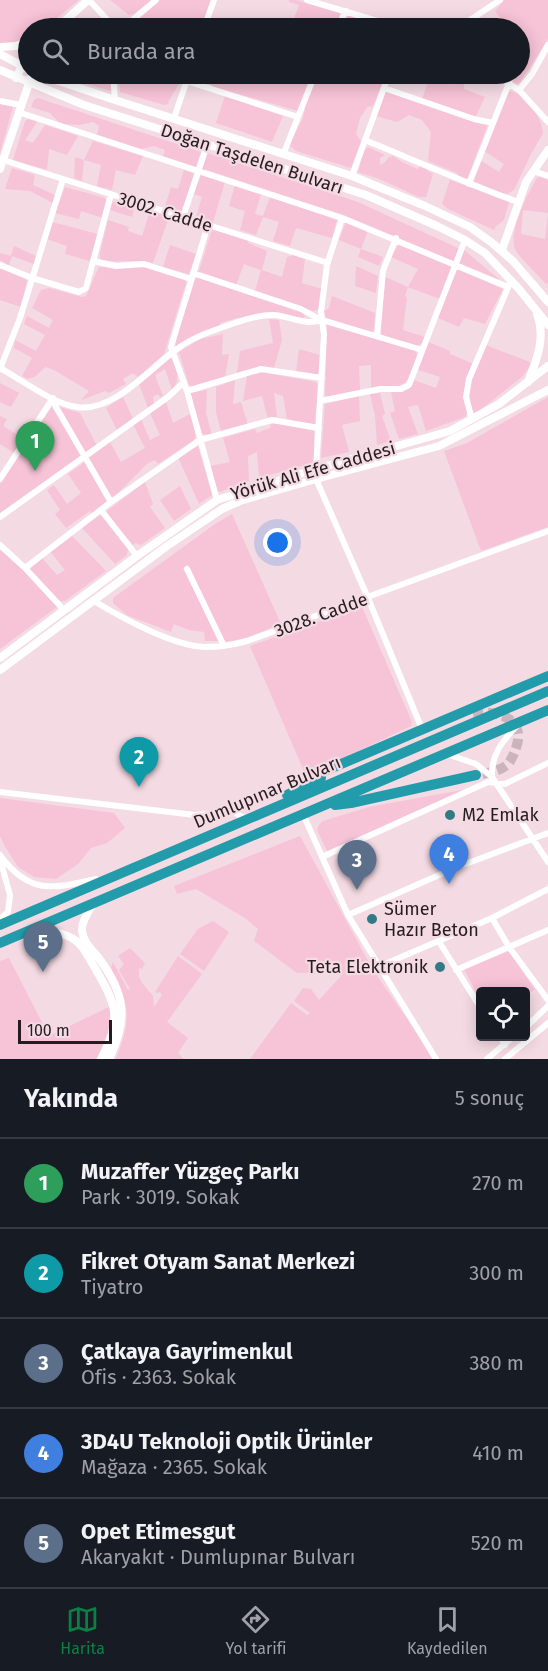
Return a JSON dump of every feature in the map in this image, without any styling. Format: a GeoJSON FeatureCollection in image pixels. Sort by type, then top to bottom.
{"type":"FeatureCollection","features":[{"type":"Feature","properties":{"kind":"highway","name":"Dumlupınar Bulvarı"},"geometry":{"type":"LineString","coordinates":[[315,781],[320,773],[548,676]]}},
{"type":"Feature","properties":{"kind":"highway","name":"Dumlupınar Bulvarı"},"geometry":{"type":"LineString","coordinates":[[0,925],[548,691]]}},
{"type":"Feature","properties":{"kind":"highway","name":"Dumlupınar Bulvarı"},"geometry":{"type":"LineString","coordinates":[[0,943],[548,710]]}},
{"type":"Feature","properties":{"kind":"highway"},"geometry":{"type":"LineString","coordinates":[[249,818],[256,812],[315,781],[473,713]]}},
{"type":"Feature","properties":{"kind":"highway"},"geometry":{"type":"LineString","coordinates":[[323,806],[351,803],[476,775]]}},
{"type":"Feature","properties":{"kind":"street"},"geometry":{"type":"LineString","coordinates":[[68,18],[89,0],[106,18]]}},
{"type":"Feature","properties":{"kind":"street"},"geometry":{"type":"LineString","coordinates":[[135,18],[156,0]]}},
{"type":"Feature","properties":{"kind":"street"},"geometry":{"type":"LineString","coordinates":[[208,18],[214,0]]}},
{"type":"Feature","properties":{"kind":"street"},"geometry":{"type":"LineString","coordinates":[[307,0],[318,1],[369,18]]}},
{"type":"Feature","properties":{"kind":"street"},"geometry":{"type":"LineString","coordinates":[[473,18],[500,0]]}},
{"type":"Feature","properties":{"kind":"street"},"geometry":{"type":"LineString","coordinates":[[342,18],[346,11]]}},
{"type":"Feature","properties":{"kind":"street"},"geometry":{"type":"LineString","coordinates":[[0,47],[18,45]]}},
{"type":"Feature","properties":{"kind":"street"},"geometry":{"type":"LineString","coordinates":[[530,75],[548,45]]}},
{"type":"Feature","properties":{"kind":"street"},"geometry":{"type":"LineString","coordinates":[[0,54],[18,64]]}},
{"type":"Feature","properties":{"kind":"street","name":"Doğan Taşdelen Bulvarı"},"geometry":{"type":"LineString","coordinates":[[0,70],[16,78]]}},
{"type":"Feature","properties":{"kind":"street"},"geometry":{"type":"LineString","coordinates":[[16,78],[20,109]]}},
{"type":"Feature","properties":{"kind":"street"},"geometry":{"type":"LineString","coordinates":[[1,165],[28,84]]}},
{"type":"Feature","properties":{"kind":"street","name":"Doğan Taşdelen Bulvarı"},"geometry":{"type":"LineString","coordinates":[[30,84],[73,101],[366,195],[428,221],[485,253],[510,284],[533,305],[548,325]]}},
{"type":"Feature","properties":{"kind":"street","name":"Doğan Taşdelen Bulvarı"},"geometry":{"type":"LineString","coordinates":[[66,84],[352,176],[403,196],[470,227],[502,250],[546,299]]}},
{"type":"Feature","properties":{"kind":"street"},"geometry":{"type":"LineString","coordinates":[[114,84],[115,100]]}},
{"type":"Feature","properties":{"kind":"street"},"geometry":{"type":"LineString","coordinates":[[174,118],[186,84]]}},
{"type":"Feature","properties":{"kind":"street"},"geometry":{"type":"LineString","coordinates":[[207,84],[298,117]]}},
{"type":"Feature","properties":{"kind":"street"},"geometry":{"type":"LineString","coordinates":[[283,154],[311,84]]}},
{"type":"Feature","properties":{"kind":"street"},"geometry":{"type":"LineString","coordinates":[[352,176],[385,84]]}},
{"type":"Feature","properties":{"kind":"street"},"geometry":{"type":"LineString","coordinates":[[468,184],[509,84]]}},
{"type":"Feature","properties":{"kind":"street"},"geometry":{"type":"LineString","coordinates":[[510,84],[519,90],[548,122]]}},
{"type":"Feature","properties":{"kind":"street"},"geometry":{"type":"LineString","coordinates":[[519,90],[524,84]]}},
{"type":"Feature","properties":{"kind":"street"},"geometry":{"type":"LineString","coordinates":[[384,88],[474,119],[493,123]]}},
{"type":"Feature","properties":{"kind":"street"},"geometry":{"type":"LineString","coordinates":[[0,101],[198,171],[342,218],[510,284],[471,374],[466,397],[472,420]]}},
{"type":"Feature","properties":{"kind":"street"},"geometry":{"type":"LineString","coordinates":[[365,140],[468,184],[518,202]]}},
{"type":"Feature","properties":{"kind":"street"},"geometry":{"type":"LineString","coordinates":[[183,217],[207,145]]}},
{"type":"Feature","properties":{"kind":"street"},"geometry":{"type":"LineString","coordinates":[[502,250],[518,202],[533,171],[548,150]]}},
{"type":"Feature","properties":{"kind":"street","name":"3002. Cadde"},"geometry":{"type":"LineString","coordinates":[[1,165],[63,179],[328,263]]}},
{"type":"Feature","properties":{"kind":"street"},"geometry":{"type":"LineString","coordinates":[[533,171],[548,176]]}},
{"type":"Feature","properties":{"kind":"street"},"geometry":{"type":"LineString","coordinates":[[63,179],[20,318],[0,369],[53,398],[79,408],[102,404],[136,383],[191,340],[249,319],[273,315],[308,323],[322,320]]}},
{"type":"Feature","properties":{"kind":"street"},"geometry":{"type":"LineString","coordinates":[[0,265],[32,278],[83,292],[111,194]]}},
{"type":"Feature","properties":{"kind":"street"},"geometry":{"type":"LineString","coordinates":[[316,469],[324,335],[321,310],[328,263],[342,218]]}},
{"type":"Feature","properties":{"kind":"street"},"geometry":{"type":"LineString","coordinates":[[208,225],[171,342],[217,500],[222,509]]}},
{"type":"Feature","properties":{"kind":"street"},"geometry":{"type":"LineString","coordinates":[[377,336],[383,271],[396,238]]}},
{"type":"Feature","properties":{"kind":"street"},"geometry":{"type":"LineString","coordinates":[[321,401],[380,389],[406,387],[411,381],[465,240]]}},
{"type":"Feature","properties":{"kind":"street"},"geometry":{"type":"LineString","coordinates":[[93,261],[116,266],[144,264],[192,276],[301,309],[322,320],[422,350]]}},
{"type":"Feature","properties":{"kind":"street"},"geometry":{"type":"LineString","coordinates":[[528,382],[541,340],[541,328],[533,305]]}},
{"type":"Feature","properties":{"kind":"street","name":"Yörük Ali Efe Caddesi"},"geometry":{"type":"LineString","coordinates":[[0,658],[137,556],[217,500],[316,469],[439,435],[472,420],[548,366]]}},
{"type":"Feature","properties":{"kind":"street"},"geometry":{"type":"LineString","coordinates":[[187,391],[261,369],[322,378]]}},
{"type":"Feature","properties":{"kind":"street"},"geometry":{"type":"LineString","coordinates":[[0,517],[85,458],[168,397],[184,382]]}},
{"type":"Feature","properties":{"kind":"street","name":"Yörük Ali Efe Caddesi"},"geometry":{"type":"LineString","coordinates":[[0,670],[167,546],[222,509],[240,501],[439,446],[548,390]]}},
{"type":"Feature","properties":{"kind":"street"},"geometry":{"type":"LineString","coordinates":[[53,398],[111,502]]}},
{"type":"Feature","properties":{"kind":"street"},"geometry":{"type":"LineString","coordinates":[[0,479],[53,398]]}},
{"type":"Feature","properties":{"kind":"street"},"geometry":{"type":"LineString","coordinates":[[25,568],[111,502],[200,440],[272,420],[319,428]]}},
{"type":"Feature","properties":{"kind":"street"},"geometry":{"type":"LineString","coordinates":[[316,479],[422,729]]}},
{"type":"Feature","properties":{"kind":"street"},"geometry":{"type":"LineString","coordinates":[[101,510],[137,556]]}},
{"type":"Feature","properties":{"kind":"street","name":"3028. Cadde"},"geometry":{"type":"LineString","coordinates":[[94,601],[117,615],[166,637],[203,647],[224,646],[247,641],[548,531]]}},
{"type":"Feature","properties":{"kind":"street"},"geometry":{"type":"LineString","coordinates":[[0,545],[64,610]]}},
{"type":"Feature","properties":{"kind":"street"},"geometry":{"type":"LineString","coordinates":[[187,569],[224,646]]}},
{"type":"Feature","properties":{"kind":"street"},"geometry":{"type":"LineString","coordinates":[[493,780],[492,769],[499,746],[523,721]]}},
{"type":"Feature","properties":{"kind":"street"},"geometry":{"type":"LineString","coordinates":[[446,754],[476,764],[493,780],[548,862]]}},
{"type":"Feature","properties":{"kind":"street"},"geometry":{"type":"LineString","coordinates":[[322,856],[488,782],[493,780],[505,784],[548,763]]}},
{"type":"Feature","properties":{"kind":"street"},"geometry":{"type":"LineString","coordinates":[[0,792],[195,815],[211,814],[227,808],[249,818]]}},
{"type":"Feature","properties":{"kind":"street"},"geometry":{"type":"LineString","coordinates":[[303,814],[348,915],[436,1059]]}},
{"type":"Feature","properties":{"kind":"street"},"geometry":{"type":"LineString","coordinates":[[348,915],[455,868],[548,833]]}},
{"type":"Feature","properties":{"kind":"street"},"geometry":{"type":"LineString","coordinates":[[0,857],[15,874],[41,886],[60,887],[114,875]]}},
{"type":"Feature","properties":{"kind":"street"},"geometry":{"type":"LineString","coordinates":[[0,857],[10,895],[8,912],[0,919]]}},
{"type":"Feature","properties":{"kind":"street"},"geometry":{"type":"LineString","coordinates":[[378,967],[492,918],[548,889]]}},
{"type":"Feature","properties":{"kind":"street"},"geometry":{"type":"LineString","coordinates":[[93,904],[82,925],[83,935],[101,962],[122,1004],[120,1035],[109,1059]]}},
{"type":"Feature","properties":{"kind":"street"},"geometry":{"type":"LineString","coordinates":[[492,918],[509,947],[548,1000]]}},
{"type":"Feature","properties":{"kind":"street"},"geometry":{"type":"LineString","coordinates":[[35,928],[67,936],[76,941],[108,990],[113,1001],[115,1021],[112,1035],[101,1059]]}},
{"type":"Feature","properties":{"kind":"street"},"geometry":{"type":"LineString","coordinates":[[456,970],[548,930]]}},
{"type":"Feature","properties":{"kind":"street"},"geometry":{"type":"LineString","coordinates":[[438,940],[476,1001]]}},
{"type":"Feature","properties":{"kind":"street"},"geometry":{"type":"LineString","coordinates":[[530,1022],[548,1006]]}},
{"type":"Feature","properties":{"kind":"street"},"geometry":{"type":"LineString","coordinates":[[505,1059],[548,1023]]}},
{"type":"Feature","properties":{"kind":"street"},"geometry":{"type":"LineString","coordinates":[[503,1041],[505,1045]]}},
{"type":"Feature","properties":{"kind":"street"},"geometry":{"type":"LineString","coordinates":[[487,1059],[509,1041]]}},
{"type":"Feature","properties":{"kind":"shaded area"},"geometry":{"type":"Polygon","coordinates":[[[0,0],[79,0],[57,18],[18,18],[18,41],[10,44],[0,43],[0,0]]]}},
{"type":"Feature","properties":{"kind":"shaded area"},"geometry":{"type":"Polygon","coordinates":[[[110,0],[152,0],[134,14],[129,15],[110,0]]]}},
{"type":"Feature","properties":{"kind":"shaded area"},"geometry":{"type":"Polygon","coordinates":[[[159,0],[212,0],[206,18],[137,18],[159,0]]]}},
{"type":"Feature","properties":{"kind":"shaded area"},"geometry":{"type":"Polygon","coordinates":[[[289,0],[296,0],[340,13],[340,18],[294,18],[299,5],[289,0]]]}},
{"type":"Feature","properties":{"kind":"shaded area"},"geometry":{"type":"Polygon","coordinates":[[[504,0],[548,0],[548,39],[530,67],[530,18],[500,18],[495,11],[504,0]]]}},
{"type":"Feature","properties":{"kind":"shaded area"},"geometry":{"type":"Polygon","coordinates":[[[87,84],[110,84],[113,90],[87,84]]]}},
{"type":"Feature","properties":{"kind":"shaded area"},"geometry":{"type":"Polygon","coordinates":[[[119,84],[179,84],[169,104],[164,105],[120,92],[119,84]]]}},
{"type":"Feature","properties":{"kind":"shaded area"},"geometry":{"type":"Polygon","coordinates":[[[212,84],[309,84],[298,111],[211,86],[212,84]]]}},
{"type":"Feature","properties":{"kind":"shaded area"},"geometry":{"type":"Polygon","coordinates":[[[314,84],[382,84],[374,104],[372,107],[368,106],[360,118],[356,134],[361,141],[351,168],[296,151],[289,145],[303,118],[307,99],[314,84]]]}},
{"type":"Feature","properties":{"kind":"shaded area"},"geometry":{"type":"Polygon","coordinates":[[[427,84],[464,84],[464,89],[485,97],[475,118],[422,99],[427,84]]]}},
{"type":"Feature","properties":{"kind":"shaded area"},"geometry":{"type":"Polygon","coordinates":[[[385,91],[488,124],[467,179],[460,178],[457,173],[428,161],[431,132],[422,120],[409,115],[397,122],[376,116],[385,91]]]}},
{"type":"Feature","properties":{"kind":"shaded area"},"geometry":{"type":"Polygon","coordinates":[[[509,91],[521,96],[532,107],[540,120],[543,133],[514,190],[505,195],[473,181],[480,160],[499,172],[504,164],[484,151],[509,91]]]}},
{"type":"Feature","properties":{"kind":"shaded area"},"geometry":{"type":"Polygon","coordinates":[[[225,96],[283,116],[272,142],[216,123],[225,96]]]}},
{"type":"Feature","properties":{"kind":"shaded area"},"geometry":{"type":"Polygon","coordinates":[[[38,98],[201,152],[196,167],[163,156],[165,150],[154,146],[141,149],[97,135],[99,126],[93,122],[79,125],[59,122],[50,113],[31,107],[34,100],[38,98]]]}},
{"type":"Feature","properties":{"kind":"shaded area"},"geometry":{"type":"Polygon","coordinates":[[[0,104],[13,107],[0,153],[0,104]]]}},
{"type":"Feature","properties":{"kind":"shaded area"},"geometry":{"type":"Polygon","coordinates":[[[28,119],[37,122],[25,140],[33,143],[45,125],[78,136],[67,155],[49,149],[47,170],[13,160],[25,121],[28,119]]]}},
{"type":"Feature","properties":{"kind":"shaded area"},"geometry":{"type":"Polygon","coordinates":[[[93,141],[143,156],[135,175],[116,170],[112,190],[97,186],[101,165],[84,160],[93,141]]]}},
{"type":"Feature","properties":{"kind":"shaded area"},"geometry":{"type":"Polygon","coordinates":[[[368,147],[385,155],[380,158],[380,165],[393,156],[417,169],[421,166],[433,174],[426,197],[419,197],[358,172],[364,150],[368,147]]]}},
{"type":"Feature","properties":{"kind":"shaded area"},"geometry":{"type":"Polygon","coordinates":[[[207,153],[358,202],[460,249],[452,261],[344,215],[201,168],[207,153]]]}},
{"type":"Feature","properties":{"kind":"shaded area"},"geometry":{"type":"Polygon","coordinates":[[[75,157],[84,160],[82,181],[74,178],[75,157]]]}},
{"type":"Feature","properties":{"kind":"shaded area"},"geometry":{"type":"Polygon","coordinates":[[[12,168],[35,175],[33,185],[55,195],[53,203],[30,191],[5,189],[12,168]]]}},
{"type":"Feature","properties":{"kind":"shaded area"},"geometry":{"type":"Polygon","coordinates":[[[184,170],[194,174],[183,211],[165,206],[171,187],[178,189],[184,170]]]}},
{"type":"Feature","properties":{"kind":"shaded area"},"geometry":{"type":"Polygon","coordinates":[[[201,175],[225,182],[213,222],[196,217],[202,197],[194,194],[201,175]]]}},
{"type":"Feature","properties":{"kind":"shaded area"},"geometry":{"type":"Polygon","coordinates":[[[537,178],[548,180],[548,213],[548,283],[546,284],[517,252],[514,242],[514,233],[520,213],[537,178]],[[523,210],[521,234],[545,239],[548,213],[523,210]]]}},
{"type":"Feature","properties":{"kind":"shaded area"},"geometry":{"type":"Polygon","coordinates":[[[450,180],[509,202],[504,220],[494,230],[448,209],[442,204],[450,180]]]}},
{"type":"Feature","properties":{"kind":"shaded area"},"geometry":{"type":"Polygon","coordinates":[[[235,185],[261,194],[255,214],[263,216],[270,197],[337,220],[332,238],[296,228],[290,246],[273,241],[279,222],[263,217],[256,235],[240,230],[245,211],[229,206],[235,185]]]}},
{"type":"Feature","properties":{"kind":"shaded area"},"geometry":{"type":"Polygon","coordinates":[[[65,187],[105,198],[107,203],[103,218],[81,211],[79,219],[55,213],[65,187]]]}},
{"type":"Feature","properties":{"kind":"shaded area"},"geometry":{"type":"Polygon","coordinates":[[[117,200],[135,206],[132,217],[110,210],[112,203],[117,200]]]}},
{"type":"Feature","properties":{"kind":"shaded area"},"geometry":{"type":"Polygon","coordinates":[[[150,211],[169,217],[153,263],[100,260],[108,220],[129,227],[128,231],[142,236],[150,211]]]}},
{"type":"Feature","properties":{"kind":"shaded area"},"geometry":{"type":"Polygon","coordinates":[[[52,222],[98,234],[90,261],[65,254],[67,246],[47,239],[52,222]]]}},
{"type":"Feature","properties":{"kind":"shaded area"},"geometry":{"type":"Polygon","coordinates":[[[346,222],[368,231],[361,249],[339,240],[346,222]]]}},
{"type":"Feature","properties":{"kind":"shaded area"},"geometry":{"type":"Polygon","coordinates":[[[216,229],[249,239],[248,243],[267,251],[262,270],[282,277],[287,257],[294,255],[305,259],[302,283],[322,289],[318,310],[313,311],[255,291],[261,270],[244,264],[236,285],[198,274],[212,230],[216,229]]]}},
{"type":"Feature","properties":{"kind":"shaded area"},"geometry":{"type":"Polygon","coordinates":[[[399,244],[452,266],[440,299],[408,287],[418,269],[391,257],[399,244]]]}},
{"type":"Feature","properties":{"kind":"shaded area"},"geometry":{"type":"Polygon","coordinates":[[[170,245],[196,254],[189,274],[163,267],[170,245]]]}},
{"type":"Feature","properties":{"kind":"shaded area"},"geometry":{"type":"Polygon","coordinates":[[[14,246],[36,256],[34,264],[12,256],[9,265],[0,260],[0,253],[11,256],[14,246]]]}},
{"type":"Feature","properties":{"kind":"shaded area"},"geometry":{"type":"Polygon","coordinates":[[[361,249],[383,257],[379,266],[358,257],[361,249]]]}},
{"type":"Feature","properties":{"kind":"shaded area"},"geometry":{"type":"Polygon","coordinates":[[[464,250],[500,280],[459,263],[464,250]]]}},
{"type":"Feature","properties":{"kind":"shaded area"},"geometry":{"type":"Polygon","coordinates":[[[140,266],[185,280],[186,283],[164,354],[138,377],[133,373],[123,379],[126,384],[109,393],[105,391],[81,400],[89,391],[54,370],[45,367],[36,376],[28,379],[22,376],[32,358],[14,348],[15,340],[36,351],[45,335],[24,324],[27,316],[49,328],[53,320],[32,308],[41,290],[49,288],[82,297],[86,296],[99,267],[140,266]]]}},
{"type":"Feature","properties":{"kind":"shaded area"},"geometry":{"type":"Polygon","coordinates":[[[356,266],[378,276],[376,293],[355,286],[356,266]]]}},
{"type":"Feature","properties":{"kind":"shaded area"},"geometry":{"type":"Polygon","coordinates":[[[0,268],[27,280],[21,307],[0,300],[0,268]]]}},
{"type":"Feature","properties":{"kind":"shaded area"},"geometry":{"type":"Polygon","coordinates":[[[457,269],[503,289],[485,324],[464,318],[459,327],[438,318],[457,269]]]}},
{"type":"Feature","properties":{"kind":"shaded area"},"geometry":{"type":"Polygon","coordinates":[[[385,277],[408,287],[405,296],[407,297],[403,330],[425,337],[417,346],[382,335],[381,332],[385,277]]]}},
{"type":"Feature","properties":{"kind":"shaded area"},"geometry":{"type":"Polygon","coordinates":[[[198,278],[303,312],[305,316],[303,319],[271,314],[243,317],[220,323],[220,327],[176,346],[195,279],[198,278]]]}},
{"type":"Feature","properties":{"kind":"shaded area"},"geometry":{"type":"Polygon","coordinates":[[[332,296],[375,313],[374,331],[370,332],[326,318],[324,311],[329,308],[332,296]]]}},
{"type":"Feature","properties":{"kind":"shaded area"},"geometry":{"type":"Polygon","coordinates":[[[269,319],[279,320],[282,340],[274,368],[257,368],[237,373],[240,351],[273,343],[269,319]]]}},
{"type":"Feature","properties":{"kind":"shaded area"},"geometry":{"type":"Polygon","coordinates":[[[327,325],[415,350],[417,354],[411,374],[403,384],[398,386],[371,389],[371,365],[359,366],[360,390],[325,396],[327,325]]]}},
{"type":"Feature","properties":{"kind":"shaded area"},"geometry":{"type":"Polygon","coordinates":[[[223,334],[222,355],[229,354],[225,377],[195,387],[189,385],[179,352],[200,339],[223,334]]]}},
{"type":"Feature","properties":{"kind":"shaded area"},"geometry":{"type":"Polygon","coordinates":[[[428,342],[474,364],[469,376],[467,412],[465,417],[426,431],[418,405],[408,407],[418,434],[399,439],[390,413],[395,411],[391,392],[404,391],[414,380],[436,388],[440,377],[418,370],[428,342]]]}},
{"type":"Feature","properties":{"kind":"shaded area"},"geometry":{"type":"Polygon","coordinates":[[[486,345],[532,363],[522,377],[475,414],[471,405],[470,388],[486,345]]]}},
{"type":"Feature","properties":{"kind":"shaded area"},"geometry":{"type":"Polygon","coordinates":[[[299,349],[320,355],[318,376],[296,372],[299,349]]]}},
{"type":"Feature","properties":{"kind":"shaded area"},"geometry":{"type":"Polygon","coordinates":[[[171,358],[177,374],[175,386],[172,390],[165,369],[155,375],[163,396],[160,397],[158,394],[153,397],[154,404],[148,408],[139,384],[171,358]]]}},
{"type":"Feature","properties":{"kind":"shaded area"},"geometry":{"type":"Polygon","coordinates":[[[261,372],[316,382],[318,386],[315,424],[304,424],[287,419],[283,396],[274,393],[277,417],[268,419],[262,396],[243,401],[247,376],[261,372]]]}},
{"type":"Feature","properties":{"kind":"shaded area"},"geometry":{"type":"Polygon","coordinates":[[[235,380],[233,404],[241,402],[248,425],[221,432],[216,412],[216,387],[235,380]]]}},
{"type":"Feature","properties":{"kind":"shaded area"},"geometry":{"type":"Polygon","coordinates":[[[0,383],[19,393],[11,407],[0,402],[0,383]]]}},
{"type":"Feature","properties":{"kind":"shaded area"},"geometry":{"type":"Polygon","coordinates":[[[207,390],[206,413],[212,435],[202,434],[190,393],[207,390]]]}},
{"type":"Feature","properties":{"kind":"shaded area"},"geometry":{"type":"Polygon","coordinates":[[[380,393],[385,414],[382,416],[391,441],[377,445],[375,416],[370,394],[380,393]]]}},
{"type":"Feature","properties":{"kind":"shaded area"},"geometry":{"type":"Polygon","coordinates":[[[359,396],[360,421],[342,425],[349,452],[321,458],[325,404],[359,396]]]}},
{"type":"Feature","properties":{"kind":"shaded area"},"geometry":{"type":"Polygon","coordinates":[[[123,397],[133,419],[117,430],[106,408],[123,397]]]}},
{"type":"Feature","properties":{"kind":"shaded area"},"geometry":{"type":"Polygon","coordinates":[[[548,397],[548,527],[481,551],[444,451],[467,443],[548,397]]]}},
{"type":"Feature","properties":{"kind":"shaded area"},"geometry":{"type":"Polygon","coordinates":[[[166,402],[173,423],[190,414],[196,435],[194,440],[158,464],[155,460],[148,463],[112,498],[89,461],[90,457],[110,442],[121,462],[145,448],[133,424],[141,419],[150,440],[160,435],[150,413],[166,402]]]}},
{"type":"Feature","properties":{"kind":"shaded area"},"geometry":{"type":"Polygon","coordinates":[[[52,407],[81,456],[0,513],[0,483],[52,407]]]}},
{"type":"Feature","properties":{"kind":"shaded area"},"geometry":{"type":"Polygon","coordinates":[[[60,407],[80,413],[97,446],[85,453],[60,407]]]}},
{"type":"Feature","properties":{"kind":"shaded area"},"geometry":{"type":"Polygon","coordinates":[[[0,416],[7,419],[3,426],[24,439],[14,453],[0,444],[0,416]]]}},
{"type":"Feature","properties":{"kind":"shaded area"},"geometry":{"type":"Polygon","coordinates":[[[271,424],[314,431],[312,463],[259,478],[257,452],[248,456],[249,481],[220,492],[217,491],[210,466],[230,462],[223,438],[255,429],[257,433],[270,428],[271,424]]]}},
{"type":"Feature","properties":{"kind":"shaded area"},"geometry":{"type":"Polygon","coordinates":[[[198,446],[212,495],[199,504],[178,457],[198,446]]]}},
{"type":"Feature","properties":{"kind":"shaded area"},"geometry":{"type":"Polygon","coordinates":[[[85,462],[107,502],[92,514],[90,511],[66,528],[55,514],[60,510],[47,490],[54,485],[67,504],[81,493],[68,474],[85,462]]]}},
{"type":"Feature","properties":{"kind":"shaded area"},"geometry":{"type":"Polygon","coordinates":[[[145,482],[153,504],[150,507],[165,528],[141,545],[135,543],[133,545],[107,514],[107,511],[145,482]]]}},
{"type":"Feature","properties":{"kind":"shaded area"},"geometry":{"type":"Polygon","coordinates":[[[180,486],[191,509],[174,521],[160,500],[180,486]]]}},
{"type":"Feature","properties":{"kind":"shaded area"},"geometry":{"type":"Polygon","coordinates":[[[232,514],[281,624],[246,638],[225,642],[188,565],[183,568],[219,641],[205,641],[204,632],[189,630],[174,624],[171,632],[127,615],[113,603],[113,598],[232,514]]]}},
{"type":"Feature","properties":{"kind":"shaded area"},"geometry":{"type":"Polygon","coordinates":[[[99,515],[128,549],[127,555],[115,564],[82,528],[99,515]]]}},
{"type":"Feature","properties":{"kind":"shaded area"},"geometry":{"type":"Polygon","coordinates":[[[72,536],[106,571],[65,601],[60,601],[29,570],[42,558],[57,575],[65,570],[50,551],[72,536]]]}},
{"type":"Feature","properties":{"kind":"shaded area"},"geometry":{"type":"Polygon","coordinates":[[[0,550],[26,572],[57,607],[0,649],[0,550]]]}},
{"type":"Feature","properties":{"kind":"shaded area"},"geometry":{"type":"Polygon","coordinates":[[[360,607],[363,609],[412,722],[411,726],[306,776],[250,646],[360,607]]]}},
{"type":"Feature","properties":{"kind":"shaded area"},"geometry":{"type":"Polygon","coordinates":[[[468,789],[327,851],[317,830],[323,821],[369,807],[468,789]]]}},
{"type":"Feature","properties":{"kind":"shaded area"},"geometry":{"type":"Polygon","coordinates":[[[0,798],[114,813],[125,828],[107,843],[91,848],[78,864],[56,879],[34,877],[18,867],[0,836],[0,798]]]}},
{"type":"Feature","properties":{"kind":"shaded area"},"geometry":{"type":"Polygon","coordinates":[[[300,836],[373,970],[435,1059],[250,1059],[291,1003],[307,1015],[310,1013],[294,1001],[303,988],[311,989],[319,1000],[341,976],[332,964],[325,972],[297,973],[254,941],[258,929],[245,918],[196,889],[177,894],[174,886],[300,836]]]}},
{"type":"Feature","properties":{"kind":"shaded area"},"geometry":{"type":"Polygon","coordinates":[[[213,921],[229,932],[204,971],[180,954],[198,929],[213,921]]]}},
{"type":"Feature","properties":{"kind":"shaded area"},"geometry":{"type":"Polygon","coordinates":[[[130,948],[145,963],[142,969],[139,968],[139,976],[153,996],[154,1007],[162,995],[160,992],[155,992],[178,956],[202,974],[167,1022],[188,1038],[178,1053],[184,1059],[116,1059],[125,1033],[127,1013],[122,993],[111,968],[113,962],[128,990],[130,989],[119,970],[124,964],[118,956],[130,948]]]}},
{"type":"Feature","properties":{"kind":"shaded area"},"geometry":{"type":"Polygon","coordinates":[[[509,951],[535,990],[531,992],[530,987],[476,987],[476,992],[465,969],[509,951]]]}},
{"type":"Feature","properties":{"kind":"shaded area"},"geometry":{"type":"Polygon","coordinates":[[[9,958],[49,1036],[111,1006],[108,1034],[97,1059],[0,1059],[0,961],[9,958]]]}},
{"type":"Feature","properties":{"kind":"tunnel"},"geometry":{"type":"LineString","coordinates":[[473,713],[491,713],[507,718],[517,729],[518,738],[514,753],[507,765],[496,771],[476,775]]}},
{"type":"Feature","properties":{"kind":"place","name":"Muzaffer Yüzgeç Parkı"},"geometry":{"type":"Point","coordinates":[35,471]}},
{"type":"Feature","properties":{"kind":"place","name":"Fikret Otyam Sanat Merkezi"},"geometry":{"type":"Point","coordinates":[139,787]}},
{"type":"Feature","properties":{"kind":"place","name":"M2 Emlak"},"geometry":{"type":"Point","coordinates":[450,815]}},
{"type":"Feature","properties":{"kind":"place","name":"3D4U Teknoloji Optik Ürünler"},"geometry":{"type":"Point","coordinates":[449,884]}},
{"type":"Feature","properties":{"kind":"place","name":"Çatkaya Gayrimenkul"},"geometry":{"type":"Point","coordinates":[357,890]}},
{"type":"Feature","properties":{"kind":"place","name":"Sümer Hazır Beton"},"geometry":{"type":"Point","coordinates":[372,919]}},
{"type":"Feature","properties":{"kind":"place","name":"Teta Elektronik"},"geometry":{"type":"Point","coordinates":[440,967]}},
{"type":"Feature","properties":{"kind":"place","name":"Opet Etimesgut"},"geometry":{"type":"Point","coordinates":[43,972]}}]}
